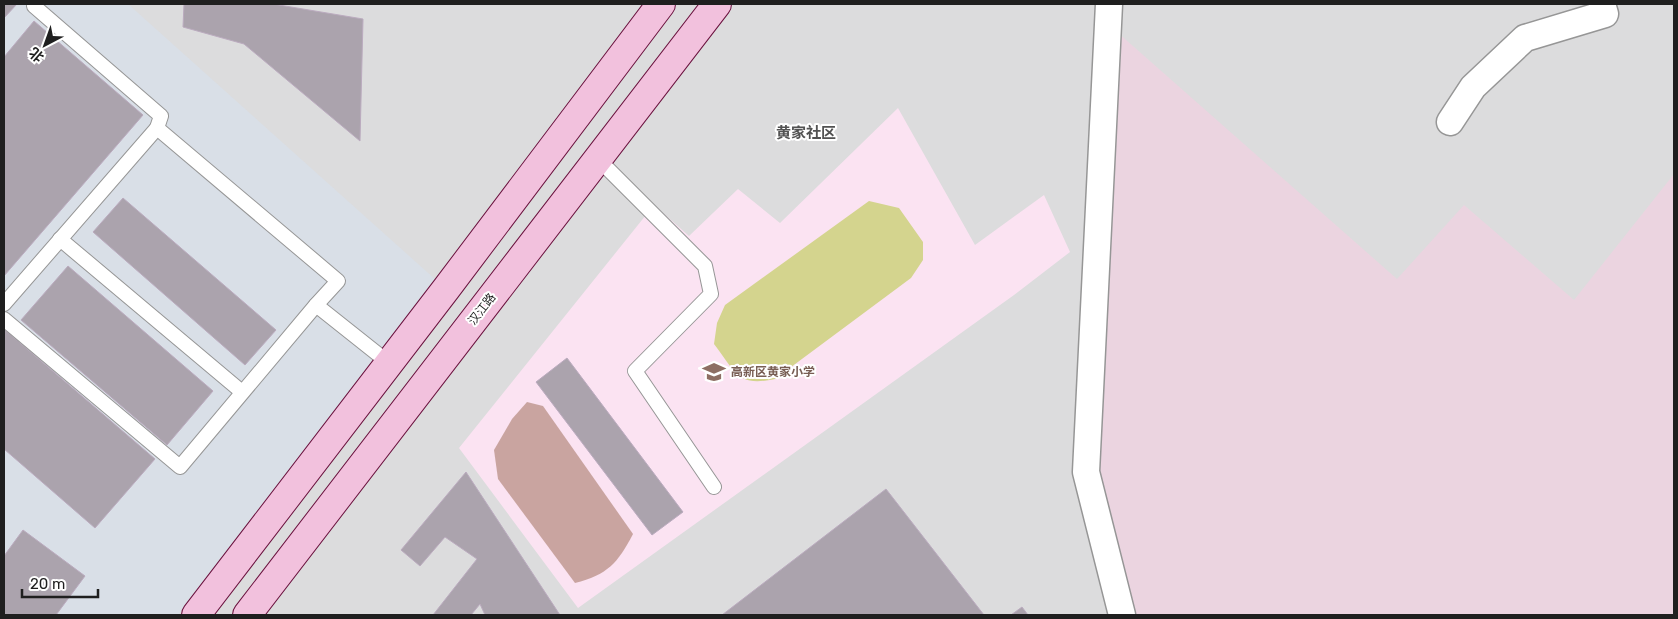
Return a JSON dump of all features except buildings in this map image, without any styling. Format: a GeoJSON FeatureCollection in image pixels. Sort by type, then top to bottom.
{"type":"FeatureCollection","features":[{"type":"Feature","properties":{"kind":"main road"},"geometry":{"type":"LineString","coordinates":[[196,615],[661,4]]}},
{"type":"Feature","properties":{"kind":"main road","name":"汉江路"},"geometry":{"type":"LineString","coordinates":[[247,615],[717,4]]}},
{"type":"Feature","properties":{"kind":"street"},"geometry":{"type":"LineString","coordinates":[[1109,4],[1086,472],[1122,615]]}},
{"type":"Feature","properties":{"kind":"street"},"geometry":{"type":"LineString","coordinates":[[1450,122],[1473,87],[1526,38],[1605,14],[1602,4]]}},
{"type":"Feature","properties":{"kind":"lane"},"geometry":{"type":"LineString","coordinates":[[4,304],[157,128],[161,116],[34,6]]}},
{"type":"Feature","properties":{"kind":"lane"},"geometry":{"type":"LineString","coordinates":[[4,319],[180,467],[338,281],[157,128]]}},
{"type":"Feature","properties":{"kind":"lane"},"geometry":{"type":"LineString","coordinates":[[598,159],[705,266],[710,294],[635,371],[714,488]]}},
{"type":"Feature","properties":{"kind":"lane"},"geometry":{"type":"LineString","coordinates":[[60,239],[242,392]]}},
{"type":"Feature","properties":{"kind":"lane"},"geometry":{"type":"LineString","coordinates":[[316,305],[389,363]]}},
{"type":"Feature","properties":{"kind":"shaded area"},"geometry":{"type":"Polygon","coordinates":[[[4,4],[1674,4],[1674,615],[4,615],[4,4]]]}},
{"type":"Feature","properties":{"kind":"shaded area"},"geometry":{"type":"Polygon","coordinates":[[[4,4],[128,4],[446,289],[178,615],[4,615],[4,4]]]}},
{"type":"Feature","properties":{"kind":"shaded area"},"geometry":{"type":"Polygon","coordinates":[[[1108,24],[1397,279],[1464,205],[1574,300],[1674,174],[1674,615],[1122,615],[1086,472],[1108,24]]]}},
{"type":"Feature","properties":{"kind":"shaded area","name":"高新区黄家小学"},"geometry":{"type":"Polygon","coordinates":[[[898,108],[975,245],[1044,195],[1070,252],[1014,295],[578,608],[459,448],[654,205],[689,236],[738,189],[780,223],[898,108]]]}},
{"type":"Feature","properties":{"kind":"shaded area"},"geometry":{"type":"Polygon","coordinates":[[[869,201],[899,208],[923,242],[923,260],[911,278],[775,379],[752,381],[738,375],[714,344],[717,323],[725,305],[869,201]]]}},
{"type":"Feature","properties":{"kind":"shaded area"},"geometry":{"type":"Polygon","coordinates":[[[527,402],[543,406],[633,534],[622,553],[610,566],[603,572],[586,580],[575,583],[498,479],[494,450],[512,419],[527,402]]]}},
{"type":"Feature","properties":{"kind":"place","name":"高新区黄家小学"},"geometry":{"type":"Point","coordinates":[714,372]}},
{"type":"Feature","properties":{"kind":"district","name":"黄家社区"},"geometry":{"type":"Point","coordinates":[806,133]}}]}
